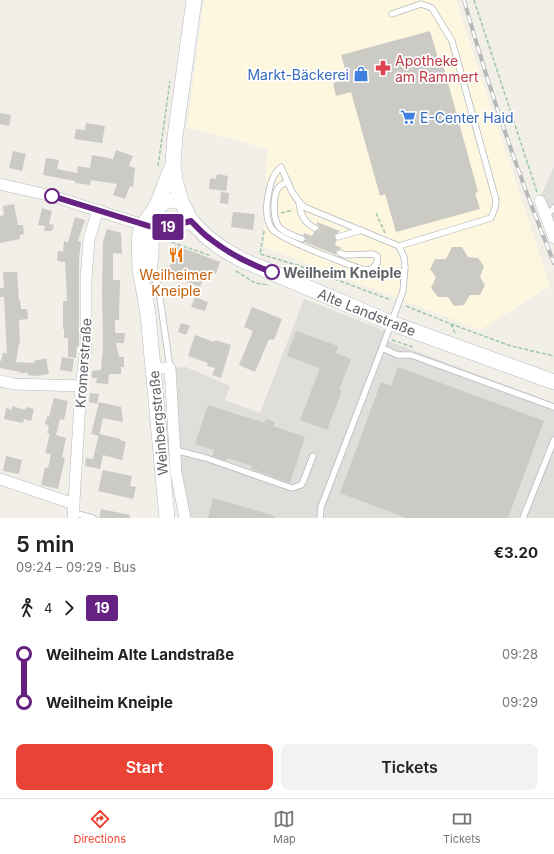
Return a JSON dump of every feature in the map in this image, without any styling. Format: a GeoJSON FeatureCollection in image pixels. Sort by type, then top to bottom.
{"type":"FeatureCollection","features":[{"type":"Feature","properties":{"kind":"street"},"geometry":{"type":"LineString","coordinates":[[148,314],[140,269],[139,238],[143,225],[154,210],[162,195],[166,178],[173,164],[175,137],[194,0]]}},
{"type":"Feature","properties":{"kind":"street","name":"Alte Landstraße"},"geometry":{"type":"LineString","coordinates":[[173,164],[175,180],[181,201],[191,221],[207,238],[242,260],[390,327],[554,382]]}},
{"type":"Feature","properties":{"kind":"street"},"geometry":{"type":"LineString","coordinates":[[0,184],[52,196],[143,225],[162,228],[191,221]]}},
{"type":"Feature","properties":{"kind":"street"},"geometry":{"type":"LineString","coordinates":[[154,210],[165,202],[173,200],[181,201]]}},
{"type":"Feature","properties":{"kind":"street"},"geometry":{"type":"LineString","coordinates":[[540,201],[550,216],[554,238]]}},
{"type":"Feature","properties":{"kind":"street","name":"Kromerstraße"},"geometry":{"type":"LineString","coordinates":[[74,512],[81,386],[86,348],[86,279],[89,239],[98,210]]}},
{"type":"Feature","properties":{"kind":"street"},"geometry":{"type":"LineString","coordinates":[[143,225],[150,231],[151,241],[148,314]]}},
{"type":"Feature","properties":{"kind":"street"},"geometry":{"type":"LineString","coordinates":[[151,241],[162,228]]}},
{"type":"Feature","properties":{"kind":"street","name":"Weinbergstraße"},"geometry":{"type":"LineString","coordinates":[[148,314],[167,518]]}},
{"type":"Feature","properties":{"kind":"street"},"geometry":{"type":"LineString","coordinates":[[152,368],[170,368],[176,473],[185,518]]}},
{"type":"Feature","properties":{"kind":"street"},"geometry":{"type":"LineString","coordinates":[[0,381],[14,384],[81,386]]}},
{"type":"Feature","properties":{"kind":"street"},"geometry":{"type":"LineString","coordinates":[[0,479],[74,512]]}},
{"type":"Feature","properties":{"kind":"lane"},"geometry":{"type":"LineString","coordinates":[[392,14],[421,4],[432,8],[452,41],[496,200],[491,218],[399,246]]}},
{"type":"Feature","properties":{"kind":"lane"},"geometry":{"type":"LineString","coordinates":[[340,253],[345,255],[374,254],[377,256],[376,265],[369,270],[361,269],[283,237],[272,229],[267,218],[267,206],[270,183],[275,172],[282,167],[292,193],[304,207],[399,246],[404,257],[405,278],[399,303],[390,327]]}},
{"type":"Feature","properties":{"kind":"lane"},"geometry":{"type":"LineString","coordinates":[[288,182],[279,187],[276,194],[274,215],[279,227],[288,234],[302,239]]}},
{"type":"Feature","properties":{"kind":"lane"},"geometry":{"type":"LineString","coordinates":[[299,202],[302,217],[307,224],[315,228]]}},
{"type":"Feature","properties":{"kind":"lane"},"geometry":{"type":"LineString","coordinates":[[550,216],[554,208]]}},
{"type":"Feature","properties":{"kind":"lane"},"geometry":{"type":"LineString","coordinates":[[338,237],[362,230]]}},
{"type":"Feature","properties":{"kind":"lane"},"geometry":{"type":"LineString","coordinates":[[149,272],[158,284],[170,368]]}},
{"type":"Feature","properties":{"kind":"lane","name":"Alte Landstraße"},"geometry":{"type":"LineString","coordinates":[[320,518],[321,507],[390,327]]}},
{"type":"Feature","properties":{"kind":"lane","name":"Alte Landstraße"},"geometry":{"type":"LineString","coordinates":[[382,348],[398,355],[411,355],[554,407]]}},
{"type":"Feature","properties":{"kind":"lane"},"geometry":{"type":"LineString","coordinates":[[523,518],[554,440]]}},
{"type":"Feature","properties":{"kind":"lane"},"geometry":{"type":"LineString","coordinates":[[175,450],[206,458],[292,488],[303,482],[312,456]]}},
{"type":"Feature","properties":{"kind":"lane"},"geometry":{"type":"LineString","coordinates":[[74,512],[93,518]]}},
{"type":"Feature","properties":{"kind":"path"},"geometry":{"type":"LineString","coordinates":[[474,0],[540,201]]}},
{"type":"Feature","properties":{"kind":"path"},"geometry":{"type":"LineString","coordinates":[[158,170],[171,75]]}},
{"type":"Feature","properties":{"kind":"path"},"geometry":{"type":"LineString","coordinates":[[376,213],[389,241]]}},
{"type":"Feature","properties":{"kind":"path"},"geometry":{"type":"LineString","coordinates":[[151,241],[163,239],[169,240],[214,257]]}},
{"type":"Feature","properties":{"kind":"path"},"geometry":{"type":"LineString","coordinates":[[270,257],[399,303],[511,346],[554,356]]}},
{"type":"Feature","properties":{"kind":"path"},"geometry":{"type":"LineString","coordinates":[[233,269],[255,283],[270,285]]}},
{"type":"Feature","properties":{"kind":"shaded area"},"geometry":{"type":"Polygon","coordinates":[[[204,0],[456,0],[550,286],[480,330],[264,247],[267,149],[187,128],[204,0]]]}},
{"type":"Feature","properties":{"kind":"shaded area"},"geometry":{"type":"Polygon","coordinates":[[[554,167],[554,231],[540,198],[554,167]]]}},
{"type":"Feature","properties":{"kind":"shaded area"},"geometry":{"type":"Polygon","coordinates":[[[304,299],[388,332],[383,339],[554,403],[554,518],[185,518],[170,368],[186,367],[230,386],[225,400],[260,413],[304,299]]]}},
{"type":"Feature","properties":{"kind":"building"},"geometry":{"type":"Polygon","coordinates":[[[430,31],[438,58],[441,57],[478,192],[475,193],[480,209],[396,232],[385,194],[380,196],[351,92],[336,96],[333,83],[348,79],[341,55],[430,31]]]}},
{"type":"Feature","properties":{"kind":"building"},"geometry":{"type":"Polygon","coordinates":[[[0,113],[11,115],[9,126],[0,124],[0,113]]]}},
{"type":"Feature","properties":{"kind":"building"},"geometry":{"type":"Polygon","coordinates":[[[86,123],[105,126],[102,143],[74,139],[76,129],[85,130],[86,123]]]}},
{"type":"Feature","properties":{"kind":"building"},"geometry":{"type":"Polygon","coordinates":[[[116,150],[133,156],[129,166],[135,168],[133,187],[130,186],[125,199],[113,195],[117,184],[91,180],[90,185],[43,175],[46,158],[59,160],[57,169],[77,173],[78,166],[90,168],[92,155],[113,159],[116,150]]]}},
{"type":"Feature","properties":{"kind":"building"},"geometry":{"type":"Polygon","coordinates":[[[13,151],[26,154],[22,171],[9,168],[13,151]]]}},
{"type":"Feature","properties":{"kind":"building"},"geometry":{"type":"Polygon","coordinates":[[[217,174],[228,176],[226,191],[209,189],[210,178],[216,179],[217,174]]]}},
{"type":"Feature","properties":{"kind":"building"},"geometry":{"type":"Polygon","coordinates":[[[221,192],[229,193],[228,204],[220,203],[221,192]]]}},
{"type":"Feature","properties":{"kind":"building"},"geometry":{"type":"Polygon","coordinates":[[[14,204],[18,225],[23,225],[24,234],[20,235],[20,239],[0,243],[0,216],[4,215],[3,206],[14,204]]]}},
{"type":"Feature","properties":{"kind":"building"},"geometry":{"type":"Polygon","coordinates":[[[42,208],[52,211],[49,224],[54,225],[52,231],[44,231],[45,226],[38,225],[42,208]]]}},
{"type":"Feature","properties":{"kind":"building"},"geometry":{"type":"Polygon","coordinates":[[[233,212],[255,214],[253,230],[231,227],[233,212]]]}},
{"type":"Feature","properties":{"kind":"building"},"geometry":{"type":"Polygon","coordinates":[[[75,217],[85,220],[78,241],[81,242],[79,259],[79,346],[77,346],[76,358],[68,357],[68,338],[64,338],[63,301],[67,301],[65,262],[57,261],[58,251],[63,252],[64,241],[68,242],[75,217]]]}},
{"type":"Feature","properties":{"kind":"building"},"geometry":{"type":"Polygon","coordinates":[[[317,222],[340,231],[334,236],[336,241],[335,245],[342,248],[336,251],[336,255],[304,242],[306,239],[303,235],[304,233],[312,236],[314,232],[319,230],[317,222]]]}},
{"type":"Feature","properties":{"kind":"building"},"geometry":{"type":"Polygon","coordinates":[[[107,229],[121,233],[122,254],[113,253],[113,280],[120,280],[119,320],[115,320],[115,333],[125,333],[124,343],[116,343],[119,357],[124,357],[124,367],[121,367],[121,374],[109,374],[108,384],[96,383],[97,378],[92,378],[92,371],[101,370],[103,347],[103,242],[107,229]]]}},
{"type":"Feature","properties":{"kind":"building"},"geometry":{"type":"Polygon","coordinates":[[[175,245],[220,262],[216,274],[206,271],[200,287],[167,275],[172,259],[170,258],[175,245]]]}},
{"type":"Feature","properties":{"kind":"building"},"geometry":{"type":"Polygon","coordinates":[[[452,247],[462,247],[468,257],[478,258],[484,266],[480,277],[485,285],[480,295],[470,295],[464,305],[454,306],[448,297],[438,297],[431,288],[436,277],[430,269],[435,259],[446,259],[452,247]]]}},
{"type":"Feature","properties":{"kind":"building"},"geometry":{"type":"Polygon","coordinates":[[[3,272],[17,272],[21,309],[27,309],[28,319],[19,320],[20,344],[16,362],[34,363],[34,361],[46,358],[49,374],[38,376],[28,375],[28,373],[20,373],[0,368],[0,361],[3,353],[7,353],[4,297],[0,297],[0,288],[4,288],[3,272]]]}},
{"type":"Feature","properties":{"kind":"building"},"geometry":{"type":"Polygon","coordinates":[[[195,297],[208,302],[205,311],[191,307],[195,297]]]}},
{"type":"Feature","properties":{"kind":"building"},"geometry":{"type":"Polygon","coordinates":[[[252,307],[282,319],[274,340],[269,339],[255,372],[239,365],[253,331],[244,327],[252,307]]]}},
{"type":"Feature","properties":{"kind":"building"},"geometry":{"type":"Polygon","coordinates":[[[181,323],[190,326],[186,335],[178,332],[181,323]]]}},
{"type":"Feature","properties":{"kind":"building"},"geometry":{"type":"Polygon","coordinates":[[[296,331],[338,346],[336,353],[351,359],[339,390],[342,391],[327,430],[300,420],[320,368],[287,356],[296,331]]]}},
{"type":"Feature","properties":{"kind":"building"},"geometry":{"type":"Polygon","coordinates":[[[195,335],[214,342],[215,340],[231,345],[221,378],[212,375],[215,368],[207,366],[208,363],[188,356],[195,335]]]}},
{"type":"Feature","properties":{"kind":"building"},"geometry":{"type":"Polygon","coordinates":[[[62,357],[74,359],[72,372],[60,370],[62,357]]]}},
{"type":"Feature","properties":{"kind":"building"},"geometry":{"type":"Polygon","coordinates":[[[398,367],[544,421],[508,518],[406,518],[340,493],[381,382],[391,386],[398,367]]]}},
{"type":"Feature","properties":{"kind":"building"},"geometry":{"type":"Polygon","coordinates":[[[90,393],[99,394],[97,404],[89,402],[90,393]]]}},
{"type":"Feature","properties":{"kind":"building"},"geometry":{"type":"Polygon","coordinates":[[[54,398],[68,401],[64,420],[60,419],[56,435],[66,438],[62,457],[65,458],[58,489],[41,485],[45,467],[48,468],[51,454],[45,453],[50,434],[47,433],[49,426],[45,424],[47,416],[49,417],[54,398]]]}},
{"type":"Feature","properties":{"kind":"building"},"geometry":{"type":"Polygon","coordinates":[[[99,402],[121,407],[123,422],[103,418],[99,436],[91,434],[99,402]]]}},
{"type":"Feature","properties":{"kind":"building"},"geometry":{"type":"Polygon","coordinates":[[[208,405],[265,423],[266,419],[275,422],[273,426],[305,437],[290,483],[251,469],[252,466],[227,458],[226,461],[212,456],[214,450],[195,444],[208,405]]]}},
{"type":"Feature","properties":{"kind":"building"},"geometry":{"type":"Polygon","coordinates":[[[12,406],[25,410],[26,407],[34,409],[31,421],[24,419],[23,423],[4,419],[6,408],[12,410],[12,406]]]}},
{"type":"Feature","properties":{"kind":"building"},"geometry":{"type":"Polygon","coordinates":[[[99,434],[121,439],[120,440],[126,442],[122,460],[103,455],[100,469],[85,466],[86,458],[93,459],[99,434]]]}},
{"type":"Feature","properties":{"kind":"building"},"geometry":{"type":"Polygon","coordinates":[[[6,456],[22,460],[19,474],[3,471],[6,456]]]}},
{"type":"Feature","properties":{"kind":"building"},"geometry":{"type":"Polygon","coordinates":[[[103,470],[132,476],[130,486],[136,487],[133,499],[98,491],[103,470]]]}},
{"type":"Feature","properties":{"kind":"building"},"geometry":{"type":"Polygon","coordinates":[[[213,498],[275,516],[275,518],[208,518],[213,498]]]}},
{"type":"Feature","properties":{"kind":"building"},"geometry":{"type":"Polygon","coordinates":[[[101,509],[130,515],[130,518],[99,518],[101,509]]]}},
{"type":"Feature","properties":{"kind":"railway"},"geometry":{"type":"LineString","coordinates":[[464,0],[505,133],[554,263]]}},
{"type":"Feature","properties":{"kind":"bus line","name":"19"},"geometry":{"type":"LineString","coordinates":[[52,196],[152,227],[162,228],[191,221],[207,238],[223,249],[242,260],[272,272]]}},
{"type":"Feature","properties":{"kind":"place","name":"Apotheke am Rammert"},"geometry":{"type":"Point","coordinates":[383,68]}},
{"type":"Feature","properties":{"kind":"place","name":"Markt-Bäckerei"},"geometry":{"type":"Point","coordinates":[361,74]}},
{"type":"Feature","properties":{"kind":"place","name":"E-Center Haid"},"geometry":{"type":"Point","coordinates":[408,117]}},
{"type":"Feature","properties":{"kind":"place","name":"Weilheimer Kneiple"},"geometry":{"type":"Point","coordinates":[176,255]}},
{"type":"Feature","properties":{"kind":"place","name":"Weilheim Kneiple"},"geometry":{"type":"Point","coordinates":[272,272]}}]}
